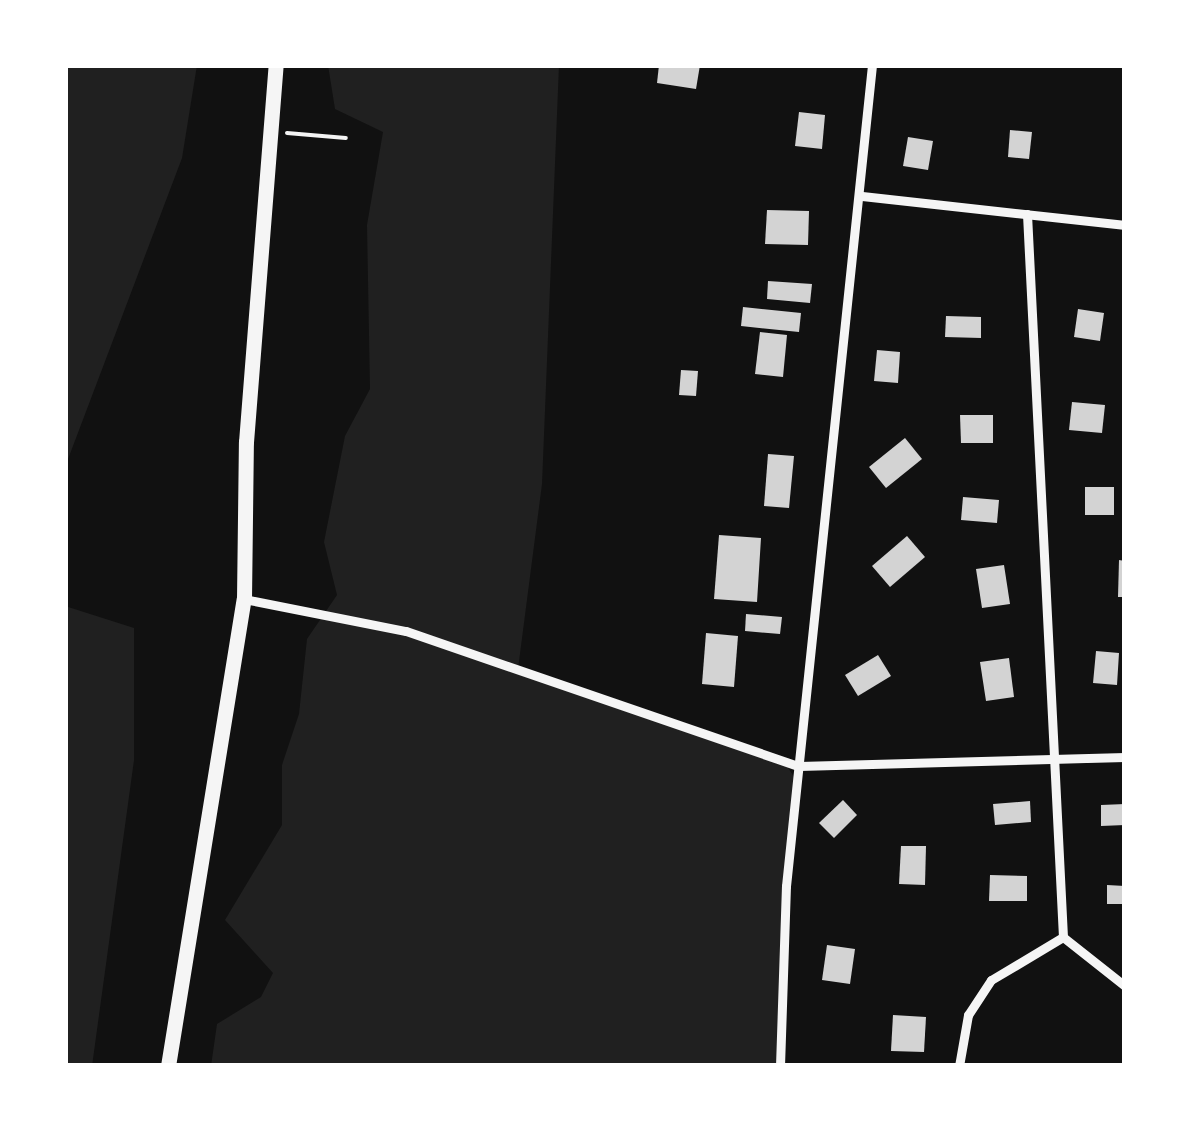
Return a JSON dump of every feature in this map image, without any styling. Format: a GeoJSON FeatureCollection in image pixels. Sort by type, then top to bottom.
{"type":"FeatureCollection","features":[{"type":"Feature","properties":{"kind":"main road"},"geometry":{"type":"LineString","coordinates":[[168,1066],[244,599],[246,442],[276,65]]}},
{"type":"Feature","properties":{"kind":"street"},"geometry":{"type":"LineString","coordinates":[[780,1066],[798,766],[862,196],[872,65]]}},
{"type":"Feature","properties":{"kind":"street"},"geometry":{"type":"LineString","coordinates":[[862,196],[1125,226]]}},
{"type":"Feature","properties":{"kind":"street"},"geometry":{"type":"LineString","coordinates":[[1027,214],[1029,400],[1060,758],[1063,937]]}},
{"type":"Feature","properties":{"kind":"street"},"geometry":{"type":"LineString","coordinates":[[244,599],[406,632],[798,766],[1125,757]]}},
{"type":"Feature","properties":{"kind":"street"},"geometry":{"type":"LineString","coordinates":[[1063,937],[1125,986]]}},
{"type":"Feature","properties":{"kind":"street"},"geometry":{"type":"LineString","coordinates":[[959,1066],[968,1015],[991,980],[1063,937]]}},
{"type":"Feature","properties":{"kind":"path"},"geometry":{"type":"LineString","coordinates":[[272,132],[346,138]]}},
{"type":"Feature","properties":{"kind":"shaded area"},"geometry":{"type":"Polygon","coordinates":[[[65,65],[197,65],[182,158],[65,467],[65,65]]]}},
{"type":"Feature","properties":{"kind":"shaded area"},"geometry":{"type":"Polygon","coordinates":[[[328,65],[559,65],[542,484],[518,669],[784,761],[797,782],[780,1066],[211,1066],[217,1024],[261,997],[273,973],[225,920],[282,825],[282,765],[299,714],[307,639],[337,595],[324,542],[345,436],[370,389],[367,225],[383,132],[335,109],[328,65]]]}},
{"type":"Feature","properties":{"kind":"shaded area"},"geometry":{"type":"Polygon","coordinates":[[[65,606],[134,628],[134,760],[92,1066],[65,1066],[65,606]]]}},
{"type":"Feature","properties":{"kind":"building"},"geometry":{"type":"Polygon","coordinates":[[[659,65],[700,65],[696,89],[657,83],[659,65]]]}},
{"type":"Feature","properties":{"kind":"building"},"geometry":{"type":"Polygon","coordinates":[[[799,112],[825,115],[822,149],[795,146],[799,112]]]}},
{"type":"Feature","properties":{"kind":"building"},"geometry":{"type":"Polygon","coordinates":[[[1010,130],[1032,132],[1029,159],[1008,157],[1010,130]]]}},
{"type":"Feature","properties":{"kind":"building"},"geometry":{"type":"Polygon","coordinates":[[[908,137],[933,141],[928,170],[903,166],[908,137]]]}},
{"type":"Feature","properties":{"kind":"building"},"geometry":{"type":"Polygon","coordinates":[[[767,210],[809,211],[808,245],[765,244],[767,210]]]}},
{"type":"Feature","properties":{"kind":"building"},"geometry":{"type":"Polygon","coordinates":[[[768,281],[812,284],[810,303],[767,299],[768,281]]]}},
{"type":"Feature","properties":{"kind":"building"},"geometry":{"type":"Polygon","coordinates":[[[743,307],[801,313],[799,332],[741,326],[743,307]]]}},
{"type":"Feature","properties":{"kind":"building"},"geometry":{"type":"Polygon","coordinates":[[[1078,309],[1104,313],[1100,341],[1074,337],[1078,309]]]}},
{"type":"Feature","properties":{"kind":"building"},"geometry":{"type":"Polygon","coordinates":[[[946,316],[981,317],[981,338],[945,337],[946,316]]]}},
{"type":"Feature","properties":{"kind":"building"},"geometry":{"type":"Polygon","coordinates":[[[760,332],[787,335],[783,377],[755,374],[760,332]]]}},
{"type":"Feature","properties":{"kind":"building"},"geometry":{"type":"Polygon","coordinates":[[[877,350],[900,352],[898,383],[874,381],[877,350]]]}},
{"type":"Feature","properties":{"kind":"building"},"geometry":{"type":"Polygon","coordinates":[[[681,370],[698,371],[696,396],[679,395],[681,370]]]}},
{"type":"Feature","properties":{"kind":"building"},"geometry":{"type":"Polygon","coordinates":[[[1072,402],[1105,405],[1102,433],[1069,430],[1072,402]]]}},
{"type":"Feature","properties":{"kind":"building"},"geometry":{"type":"Polygon","coordinates":[[[960,415],[993,415],[993,443],[961,443],[960,415]]]}},
{"type":"Feature","properties":{"kind":"building"},"geometry":{"type":"Polygon","coordinates":[[[905,438],[922,459],[886,488],[869,467],[905,438]]]}},
{"type":"Feature","properties":{"kind":"building"},"geometry":{"type":"Polygon","coordinates":[[[768,454],[794,456],[789,508],[764,506],[768,454]]]}},
{"type":"Feature","properties":{"kind":"building"},"geometry":{"type":"Polygon","coordinates":[[[1085,487],[1114,487],[1114,515],[1085,515],[1085,487]]]}},
{"type":"Feature","properties":{"kind":"building"},"geometry":{"type":"Polygon","coordinates":[[[963,497],[999,500],[997,523],[961,520],[963,497]]]}},
{"type":"Feature","properties":{"kind":"building"},"geometry":{"type":"Polygon","coordinates":[[[719,535],[761,538],[757,602],[714,599],[719,535]]]}},
{"type":"Feature","properties":{"kind":"building"},"geometry":{"type":"Polygon","coordinates":[[[907,536],[925,557],[890,587],[872,566],[907,536]]]}},
{"type":"Feature","properties":{"kind":"building"},"geometry":{"type":"Polygon","coordinates":[[[1119,560],[1125,561],[1125,597],[1118,597],[1119,560]]]}},
{"type":"Feature","properties":{"kind":"building"},"geometry":{"type":"Polygon","coordinates":[[[1004,565],[1010,604],[982,608],[976,569],[1004,565]]]}},
{"type":"Feature","properties":{"kind":"building"},"geometry":{"type":"Polygon","coordinates":[[[746,614],[782,617],[780,634],[745,631],[746,614]]]}},
{"type":"Feature","properties":{"kind":"building"},"geometry":{"type":"Polygon","coordinates":[[[706,633],[738,636],[734,687],[702,684],[706,633]]]}},
{"type":"Feature","properties":{"kind":"building"},"geometry":{"type":"Polygon","coordinates":[[[1096,651],[1119,653],[1117,685],[1093,683],[1096,651]]]}},
{"type":"Feature","properties":{"kind":"building"},"geometry":{"type":"Polygon","coordinates":[[[878,655],[891,676],[858,696],[845,675],[878,655]]]}},
{"type":"Feature","properties":{"kind":"building"},"geometry":{"type":"Polygon","coordinates":[[[1009,658],[1014,697],[986,701],[980,662],[1009,658]]]}},
{"type":"Feature","properties":{"kind":"building"},"geometry":{"type":"Polygon","coordinates":[[[843,800],[857,815],[834,838],[819,823],[843,800]]]}},
{"type":"Feature","properties":{"kind":"building"},"geometry":{"type":"Polygon","coordinates":[[[1030,801],[1031,822],[995,825],[993,804],[1030,801]]]}},
{"type":"Feature","properties":{"kind":"building"},"geometry":{"type":"Polygon","coordinates":[[[1125,804],[1125,825],[1101,826],[1101,805],[1125,804]]]}},
{"type":"Feature","properties":{"kind":"building"},"geometry":{"type":"Polygon","coordinates":[[[901,846],[926,846],[925,885],[899,884],[901,846]]]}},
{"type":"Feature","properties":{"kind":"building"},"geometry":{"type":"Polygon","coordinates":[[[990,875],[1027,876],[1027,901],[989,901],[990,875]]]}},
{"type":"Feature","properties":{"kind":"building"},"geometry":{"type":"Polygon","coordinates":[[[1107,885],[1125,886],[1125,904],[1107,904],[1107,885]]]}},
{"type":"Feature","properties":{"kind":"building"},"geometry":{"type":"Polygon","coordinates":[[[827,945],[855,949],[850,984],[822,980],[827,945]]]}},
{"type":"Feature","properties":{"kind":"building"},"geometry":{"type":"Polygon","coordinates":[[[893,1015],[926,1017],[924,1052],[891,1051],[893,1015]]]}}]}
